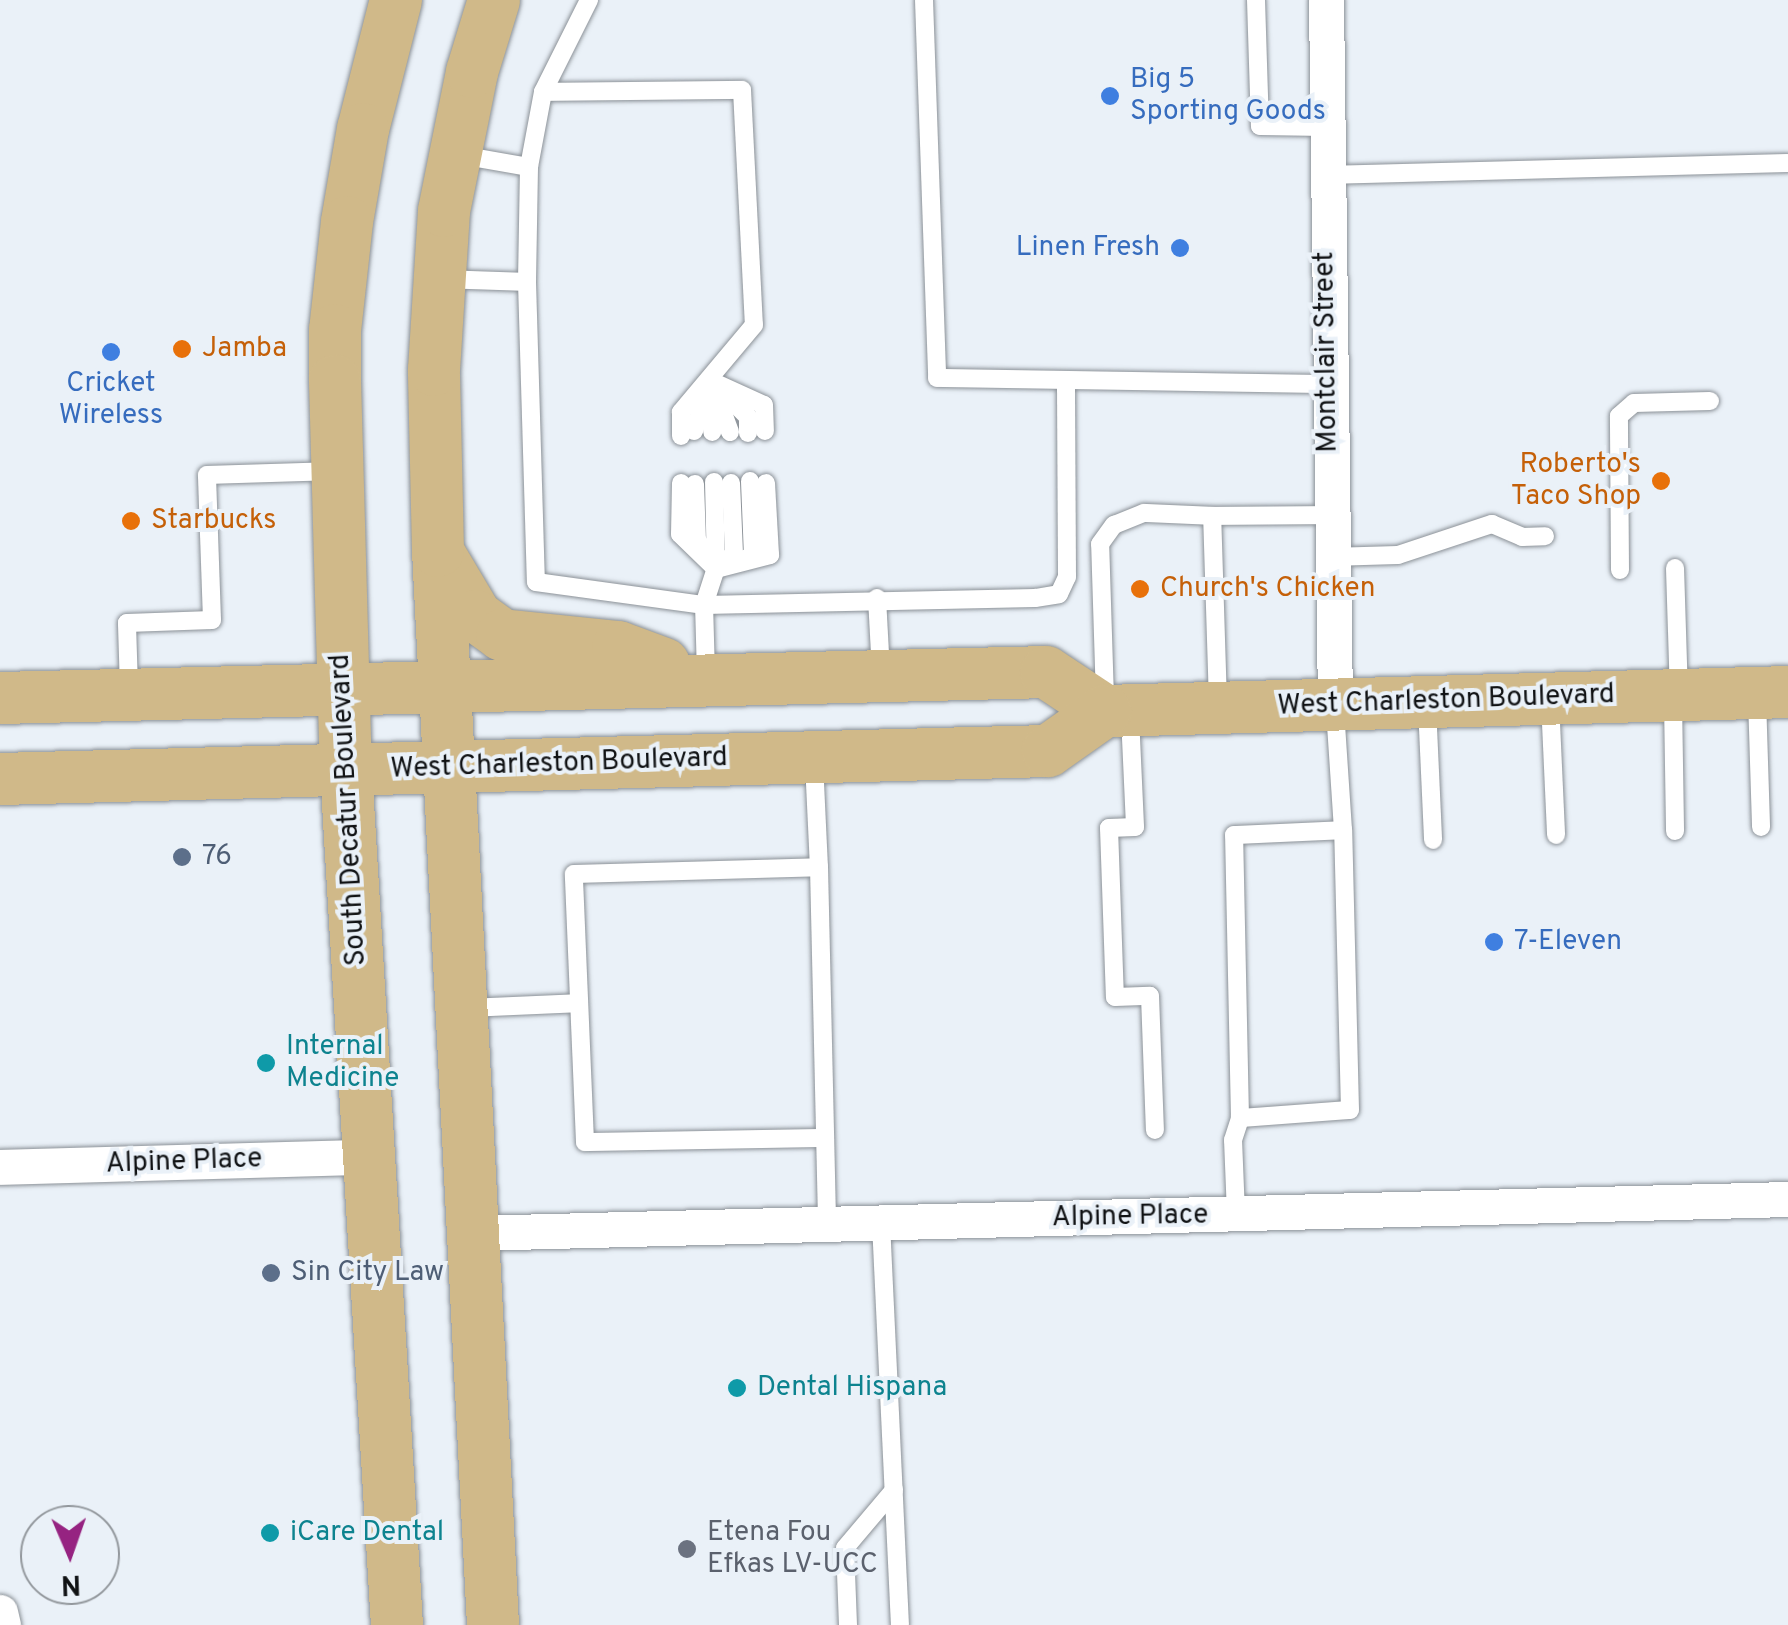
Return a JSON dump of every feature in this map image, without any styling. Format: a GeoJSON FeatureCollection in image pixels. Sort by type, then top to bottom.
{"type":"FeatureCollection","features":[{"type":"Feature","properties":{"kind":"main road","name":"South Decatur Boulevard"},"geometry":{"type":"LineString","coordinates":[[396,0],[370,98],[347,222],[334,330],[346,770],[397,1625]]}},
{"type":"Feature","properties":{"kind":"main road"},"geometry":{"type":"LineString","coordinates":[[494,0],[454,154],[438,278],[434,370],[438,551],[494,1625]]}},
{"type":"Feature","properties":{"kind":"main road"},"geometry":{"type":"LineString","coordinates":[[438,551],[469,607],[482,623],[502,635],[618,648],[706,680]]}},
{"type":"Feature","properties":{"kind":"main road"},"geometry":{"type":"LineString","coordinates":[[0,698],[1046,672],[1118,711]]}},
{"type":"Feature","properties":{"kind":"main road","name":"West Charleston Boulevard"},"geometry":{"type":"LineString","coordinates":[[0,779],[1048,750],[1118,711],[1773,692]]}},
{"type":"Feature","properties":{"kind":"street","name":"Montclair Street"},"geometry":{"type":"LineString","coordinates":[[1326,0],[1325,175],[1335,704]]}},
{"type":"Feature","properties":{"kind":"street","name":"Alpine Place"},"geometry":{"type":"LineString","coordinates":[[0,1167],[367,1157]]}},
{"type":"Feature","properties":{"kind":"street","name":"Alpine Place"},"geometry":{"type":"LineString","coordinates":[[473,1233],[1788,1199]]}},
{"type":"Feature","properties":{"kind":"street"},"geometry":{"type":"LineString","coordinates":[[0,1612],[3,1625]]}},
{"type":"Feature","properties":{"kind":"lane"},"geometry":{"type":"LineString","coordinates":[[589,0],[543,92],[529,167],[527,282],[536,582],[704,605],[877,598],[1035,598],[1059,594],[1067,576],[1066,380]]}},
{"type":"Feature","properties":{"kind":"lane"},"geometry":{"type":"LineString","coordinates":[[924,0],[937,378],[1328,384]]}},
{"type":"Feature","properties":{"kind":"lane"},"geometry":{"type":"LineString","coordinates":[[1256,0],[1260,126],[1326,127]]}},
{"type":"Feature","properties":{"kind":"lane"},"geometry":{"type":"LineString","coordinates":[[543,92],[742,90],[754,325],[681,412],[722,432]]}},
{"type":"Feature","properties":{"kind":"lane"},"geometry":{"type":"LineString","coordinates":[[454,154],[529,167]]}},
{"type":"Feature","properties":{"kind":"lane"},"geometry":{"type":"LineString","coordinates":[[1325,175],[1788,163]]}},
{"type":"Feature","properties":{"kind":"lane"},"geometry":{"type":"LineString","coordinates":[[438,278],[527,282]]}},
{"type":"Feature","properties":{"kind":"lane"},"geometry":{"type":"LineString","coordinates":[[710,380],[722,432]]}},
{"type":"Feature","properties":{"kind":"lane"},"geometry":{"type":"LineString","coordinates":[[710,380],[748,416],[722,432]]}},
{"type":"Feature","properties":{"kind":"lane"},"geometry":{"type":"LineString","coordinates":[[1620,570],[1619,416],[1634,403],[1710,401]]}},
{"type":"Feature","properties":{"kind":"lane"},"geometry":{"type":"LineString","coordinates":[[130,694],[127,623],[212,620],[207,475],[336,470]]}},
{"type":"Feature","properties":{"kind":"lane"},"geometry":{"type":"LineString","coordinates":[[716,569],[697,540],[723,483]]}},
{"type":"Feature","properties":{"kind":"lane"},"geometry":{"type":"LineString","coordinates":[[716,569],[770,555],[723,483]]}},
{"type":"Feature","properties":{"kind":"lane"},"geometry":{"type":"LineString","coordinates":[[706,680],[704,605],[716,569],[734,554],[723,483]]}},
{"type":"Feature","properties":{"kind":"lane"},"geometry":{"type":"LineString","coordinates":[[1155,1130],[1150,996],[1116,997],[1108,828],[1135,827],[1100,544],[1114,525],[1144,513],[1330,515]]}},
{"type":"Feature","properties":{"kind":"lane"},"geometry":{"type":"LineString","coordinates":[[1212,516],[1218,708]]}},
{"type":"Feature","properties":{"kind":"lane"},"geometry":{"type":"LineString","coordinates":[[1330,557],[1398,555],[1492,524],[1522,537],[1545,536]]}},
{"type":"Feature","properties":{"kind":"lane"},"geometry":{"type":"LineString","coordinates":[[1675,568],[1675,831]]}},
{"type":"Feature","properties":{"kind":"lane"},"geometry":{"type":"LineString","coordinates":[[877,598],[881,676]]}},
{"type":"Feature","properties":{"kind":"lane"},"geometry":{"type":"LineString","coordinates":[[1761,827],[1773,692]]}},
{"type":"Feature","properties":{"kind":"lane"},"geometry":{"type":"LineString","coordinates":[[1550,698],[1556,836]]}},
{"type":"Feature","properties":{"kind":"lane"},"geometry":{"type":"LineString","coordinates":[[1426,702],[1433,840]]}},
{"type":"Feature","properties":{"kind":"lane"},"geometry":{"type":"LineString","coordinates":[[1240,1118],[1350,1110],[1343,830],[1335,704]]}},
{"type":"Feature","properties":{"kind":"lane"},"geometry":{"type":"LineString","coordinates":[[813,757],[827,1224]]}},
{"type":"Feature","properties":{"kind":"lane"},"geometry":{"type":"LineString","coordinates":[[1236,1214],[1234,1140],[1240,1118],[1234,835],[1343,830]]}},
{"type":"Feature","properties":{"kind":"lane"},"geometry":{"type":"LineString","coordinates":[[819,867],[574,874],[585,1142],[825,1138]]}},
{"type":"Feature","properties":{"kind":"lane"},"geometry":{"type":"LineString","coordinates":[[461,1008],[579,1003]]}},
{"type":"Feature","properties":{"kind":"lane"},"geometry":{"type":"LineString","coordinates":[[880,1223],[900,1625]]}},
{"type":"Feature","properties":{"kind":"lane"},"geometry":{"type":"LineString","coordinates":[[848,1625],[845,1548],[894,1490]]}},
{"type":"Feature","properties":{"kind":"place","name":"Big 5 Sporting Goods"},"geometry":{"type":"Point","coordinates":[1110,96]}},
{"type":"Feature","properties":{"kind":"place","name":"Linen Fresh"},"geometry":{"type":"Point","coordinates":[1180,248]}},
{"type":"Feature","properties":{"kind":"place","name":"Jamba"},"geometry":{"type":"Point","coordinates":[182,349]}},
{"type":"Feature","properties":{"kind":"place","name":"Cricket Wireless"},"geometry":{"type":"Point","coordinates":[111,352]}},
{"type":"Feature","properties":{"kind":"place","name":"Roberto's Taco Shop"},"geometry":{"type":"Point","coordinates":[1661,481]}},
{"type":"Feature","properties":{"kind":"place","name":"Starbucks"},"geometry":{"type":"Point","coordinates":[131,521]}},
{"type":"Feature","properties":{"kind":"place","name":"Church's Chicken"},"geometry":{"type":"Point","coordinates":[1140,589]}},
{"type":"Feature","properties":{"kind":"place","name":"76"},"geometry":{"type":"Point","coordinates":[182,857]}},
{"type":"Feature","properties":{"kind":"place","name":"7-Eleven"},"geometry":{"type":"Point","coordinates":[1494,942]}},
{"type":"Feature","properties":{"kind":"place","name":"Internal Medicine"},"geometry":{"type":"Point","coordinates":[266,1063]}},
{"type":"Feature","properties":{"kind":"place","name":"Sin City Law"},"geometry":{"type":"Point","coordinates":[271,1273]}},
{"type":"Feature","properties":{"kind":"place","name":"Dental Hispana"},"geometry":{"type":"Point","coordinates":[737,1388]}},
{"type":"Feature","properties":{"kind":"place","name":"iCare Dental"},"geometry":{"type":"Point","coordinates":[270,1533]}},
{"type":"Feature","properties":{"kind":"place","name":"Etena Fou Efkas LV-UCC"},"geometry":{"type":"Point","coordinates":[687,1549]}}]}
